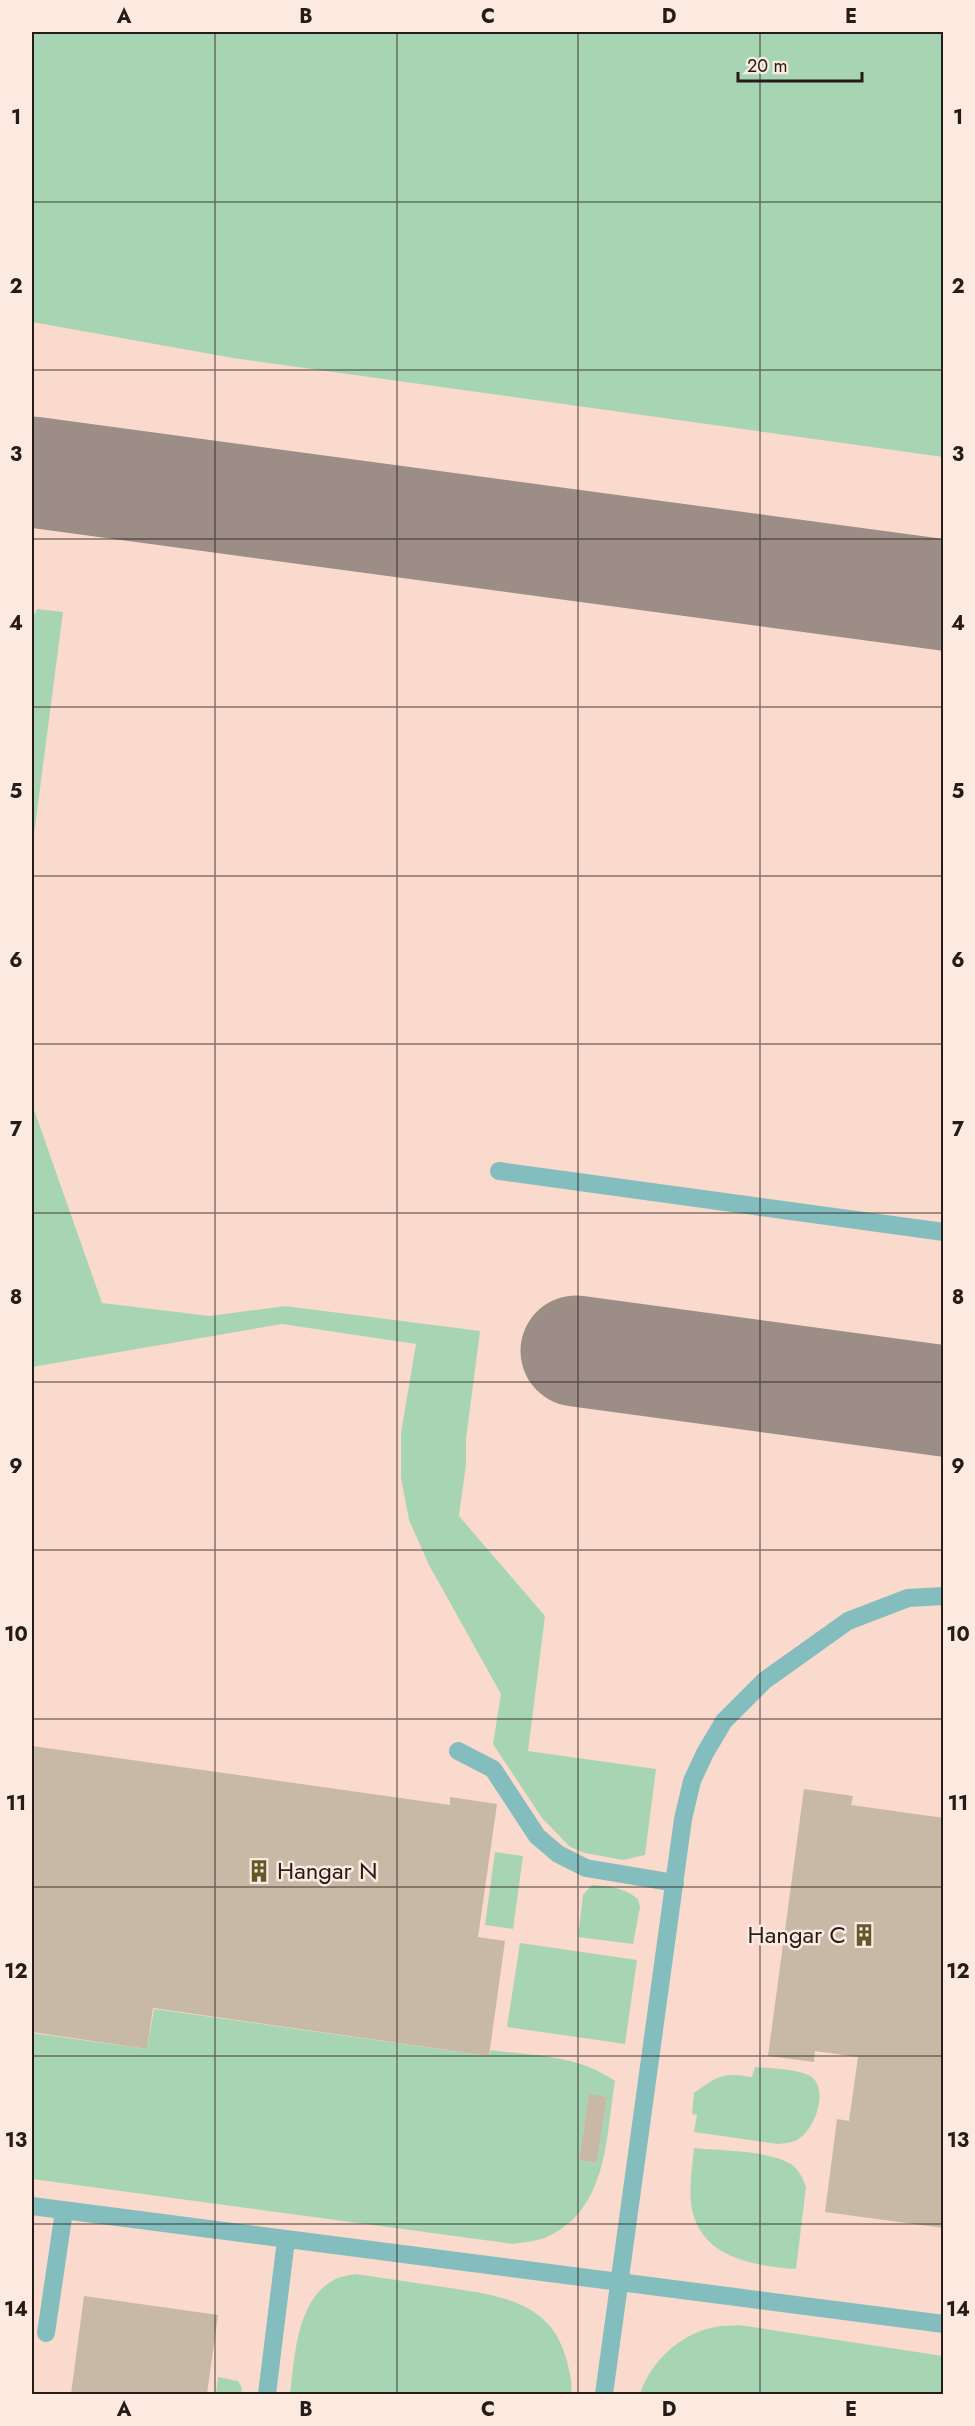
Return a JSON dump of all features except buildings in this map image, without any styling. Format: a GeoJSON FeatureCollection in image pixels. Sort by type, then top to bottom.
{"type":"FeatureCollection","features":[{"type":"Feature","properties":{"kind":"lane"},"geometry":{"type":"LineString","coordinates":[[499,1171],[944,1232]]}},
{"type":"Feature","properties":{"kind":"lane"},"geometry":{"type":"LineString","coordinates":[[604,2394],[683,1819],[692,1781],[724,1721],[764,1681],[848,1621],[908,1598],[944,1596]]}},
{"type":"Feature","properties":{"kind":"lane"},"geometry":{"type":"LineString","coordinates":[[458,1751],[493,1769],[537,1836],[558,1854],[586,1868],[675,1883]]}},
{"type":"Feature","properties":{"kind":"lane"},"geometry":{"type":"LineString","coordinates":[[32,2206],[944,2324]]}},
{"type":"Feature","properties":{"kind":"lane"},"geometry":{"type":"LineString","coordinates":[[46,2333],[64,2211]]}},
{"type":"Feature","properties":{"kind":"lane"},"geometry":{"type":"LineString","coordinates":[[267,2394],[286,2240]]}},
{"type":"Feature","properties":{"kind":"shaded area"},"geometry":{"type":"Polygon","coordinates":[[[32,32],[943,32],[943,2394],[32,2394],[32,32]]]}},
{"type":"Feature","properties":{"kind":"green space"},"geometry":{"type":"Polygon","coordinates":[[[32,32],[943,32],[943,457],[233,358],[32,322],[32,32]]]}},
{"type":"Feature","properties":{"kind":"green space"},"geometry":{"type":"Polygon","coordinates":[[[37,609],[63,612],[32,850],[32,619],[37,609]]]}},
{"type":"Feature","properties":{"kind":"green space"},"geometry":{"type":"Polygon","coordinates":[[[32,1104],[102,1303],[210,1316],[285,1306],[480,1331],[459,1516],[545,1616],[528,1751],[656,1769],[645,1855],[623,1860],[585,1853],[570,1847],[542,1818],[493,1744],[501,1694],[429,1565],[409,1520],[401,1478],[401,1433],[416,1344],[282,1324],[32,1367],[32,1104]]]}},
{"type":"Feature","properties":{"kind":"green space"},"geometry":{"type":"Polygon","coordinates":[[[495,1852],[523,1856],[513,1929],[485,1925],[495,1852]]]}},
{"type":"Feature","properties":{"kind":"green space"},"geometry":{"type":"Polygon","coordinates":[[[592,1885],[617,1888],[638,1899],[640,1907],[633,1944],[578,1937],[583,1895],[592,1885]]]}},
{"type":"Feature","properties":{"kind":"green space"},"geometry":{"type":"Polygon","coordinates":[[[520,1943],[637,1960],[625,2044],[507,2027],[520,1943]]]}},
{"type":"Feature","properties":{"kind":"green space"},"geometry":{"type":"Polygon","coordinates":[[[154,2009],[489,2056],[491,2050],[571,2061],[601,2072],[615,2081],[601,2169],[583,2208],[568,2224],[545,2238],[513,2244],[32,2179],[32,2033],[147,2049],[154,2009]],[[589,2095],[579,2160],[597,2163],[607,2097],[589,2095]]]}},
{"type":"Feature","properties":{"kind":"green space"},"geometry":{"type":"Polygon","coordinates":[[[755,2067],[795,2071],[814,2079],[818,2085],[818,2110],[805,2133],[795,2141],[778,2144],[694,2132],[697,2115],[692,2114],[694,2093],[727,2075],[752,2077],[755,2067]]]}},
{"type":"Feature","properties":{"kind":"green space"},"geometry":{"type":"Polygon","coordinates":[[[694,2148],[770,2156],[791,2164],[796,2169],[806,2187],[796,2269],[751,2263],[723,2252],[711,2243],[701,2231],[692,2209],[691,2183],[694,2148]]]}},
{"type":"Feature","properties":{"kind":"green space"},"geometry":{"type":"Polygon","coordinates":[[[356,2274],[482,2293],[518,2303],[547,2323],[558,2338],[566,2358],[571,2394],[290,2394],[300,2329],[313,2299],[324,2287],[338,2278],[356,2274]]]}},
{"type":"Feature","properties":{"kind":"green space"},"geometry":{"type":"Polygon","coordinates":[[[739,2325],[943,2356],[943,2394],[640,2394],[659,2360],[679,2342],[702,2330],[718,2326],[739,2325]]]}},
{"type":"Feature","properties":{"kind":"green space"},"geometry":{"type":"Polygon","coordinates":[[[218,2377],[238,2381],[242,2388],[241,2394],[216,2394],[218,2377]]]}},
{"type":"Feature","properties":{"kind":"taxiway"},"geometry":{"type":"LineString","coordinates":[[32,472],[944,595]]}},
{"type":"Feature","properties":{"kind":"taxiway"},"geometry":{"type":"LineString","coordinates":[[576,1351],[944,1401]]}},
{"type":"Feature","properties":{"kind":"place","name":"Hangar N"},"geometry":{"type":"Point","coordinates":[259,1871]}},
{"type":"Feature","properties":{"kind":"place","name":"Hangar C"},"geometry":{"type":"Point","coordinates":[864,1935]}}]}
